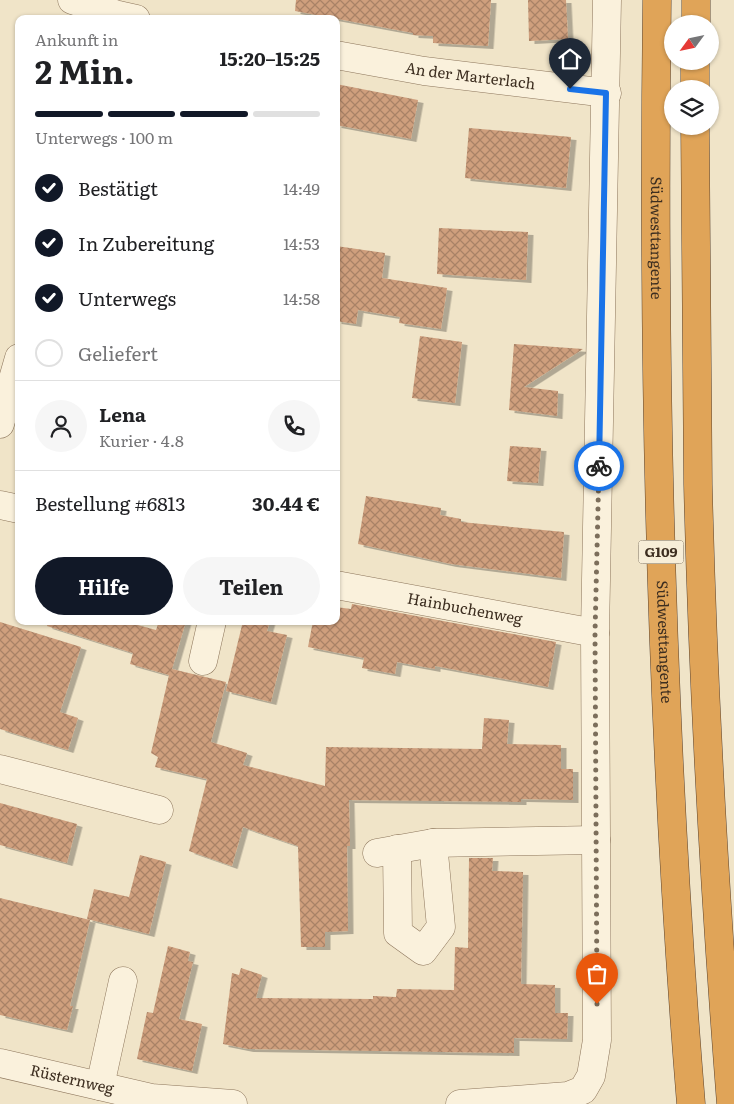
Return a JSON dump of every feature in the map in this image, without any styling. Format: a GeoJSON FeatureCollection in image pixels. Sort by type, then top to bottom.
{"type":"FeatureCollection","features":[{"type":"Feature","properties":{"kind":"highway","name":"Südwesttangente"},"geometry":{"type":"LineString","coordinates":[[657,0],[655,129],[657,333],[663,601],[676,893],[691,1104]]}},
{"type":"Feature","properties":{"kind":"highway"},"geometry":{"type":"LineString","coordinates":[[696,0],[696,15]]}},
{"type":"Feature","properties":{"kind":"highway","name":"G109"},"geometry":{"type":"LineString","coordinates":[[695,135],[698,465],[703,632],[714,865],[730,1104]]}},
{"type":"Feature","properties":{"kind":"street"},"geometry":{"type":"LineString","coordinates":[[72,0],[114,15]]}},
{"type":"Feature","properties":{"kind":"street"},"geometry":{"type":"LineString","coordinates":[[460,1104],[500,1103],[568,1096],[583,1090],[591,1076],[597,1040],[595,633],[607,0]]}},
{"type":"Feature","properties":{"kind":"street","name":"An der Marterlach"},"geometry":{"type":"LineString","coordinates":[[340,56],[424,71],[606,93]]}},
{"type":"Feature","properties":{"kind":"street"},"geometry":{"type":"LineString","coordinates":[[0,424],[15,372]]}},
{"type":"Feature","properties":{"kind":"street"},"geometry":{"type":"LineString","coordinates":[[0,505],[15,509]]}},
{"type":"Feature","properties":{"kind":"street","name":"Hainbuchenweg"},"geometry":{"type":"LineString","coordinates":[[340,586],[595,633]]}},
{"type":"Feature","properties":{"kind":"street"},"geometry":{"type":"LineString","coordinates":[[203,661],[211,625]]}},
{"type":"Feature","properties":{"kind":"street"},"geometry":{"type":"LineString","coordinates":[[0,769],[159,810]]}},
{"type":"Feature","properties":{"kind":"street"},"geometry":{"type":"LineString","coordinates":[[432,843],[441,927],[423,951],[398,933],[387,851],[432,843],[596,840]]}},
{"type":"Feature","properties":{"kind":"street"},"geometry":{"type":"LineString","coordinates":[[100,1086],[123,981]]}},
{"type":"Feature","properties":{"kind":"street","name":"Rüsternweg"},"geometry":{"type":"LineString","coordinates":[[0,1063],[100,1086],[150,1101],[232,1104]]}},
{"type":"Feature","properties":{"kind":"building"},"geometry":{"type":"Polygon","coordinates":[[[296,0],[491,0],[488,46],[433,43],[433,36],[413,35],[413,33],[340,19],[340,15],[316,15],[295,11],[296,0]]]}},
{"type":"Feature","properties":{"kind":"building"},"geometry":{"type":"Polygon","coordinates":[[[528,0],[566,0],[568,39],[529,41],[528,0]]]}},
{"type":"Feature","properties":{"kind":"building"},"geometry":{"type":"Polygon","coordinates":[[[340,85],[418,100],[411,139],[340,126],[340,85]]]}},
{"type":"Feature","properties":{"kind":"building"},"geometry":{"type":"Polygon","coordinates":[[[469,128],[571,137],[566,188],[465,178],[469,128]]]}},
{"type":"Feature","properties":{"kind":"building"},"geometry":{"type":"Polygon","coordinates":[[[439,228],[528,232],[526,280],[437,274],[439,228]]]}},
{"type":"Feature","properties":{"kind":"building"},"geometry":{"type":"Polygon","coordinates":[[[340,247],[385,253],[382,278],[447,288],[441,329],[399,323],[400,317],[358,310],[356,324],[340,322],[340,247]]]}},
{"type":"Feature","properties":{"kind":"building"},"geometry":{"type":"Polygon","coordinates":[[[420,336],[462,342],[455,403],[412,398],[420,336]]]}},
{"type":"Feature","properties":{"kind":"building"},"geometry":{"type":"Polygon","coordinates":[[[514,344],[583,349],[524,387],[558,391],[557,416],[509,410],[514,344]]]}},
{"type":"Feature","properties":{"kind":"building"},"geometry":{"type":"Polygon","coordinates":[[[510,446],[541,448],[538,483],[507,481],[510,446]]]}},
{"type":"Feature","properties":{"kind":"building"},"geometry":{"type":"Polygon","coordinates":[[[366,496],[441,508],[440,515],[461,519],[461,522],[564,532],[561,578],[451,564],[358,544],[366,496]]]}},
{"type":"Feature","properties":{"kind":"building"},"geometry":{"type":"Polygon","coordinates":[[[352,604],[556,642],[548,687],[435,666],[435,669],[397,662],[395,674],[362,668],[364,658],[308,647],[312,625],[340,625],[340,608],[351,609],[352,604]]]}},
{"type":"Feature","properties":{"kind":"building"},"geometry":{"type":"Polygon","coordinates":[[[0,622],[81,647],[60,712],[78,718],[68,750],[0,729],[0,622]]]}},
{"type":"Feature","properties":{"kind":"building"},"geometry":{"type":"Polygon","coordinates":[[[138,625],[156,630],[158,625],[185,625],[172,669],[226,682],[211,742],[247,753],[243,765],[325,786],[326,747],[482,749],[484,718],[509,720],[507,744],[561,745],[561,769],[573,769],[573,800],[521,799],[521,802],[349,800],[350,846],[347,846],[348,931],[325,932],[325,947],[301,947],[298,846],[243,827],[232,866],[189,851],[207,779],[155,767],[158,757],[151,753],[169,675],[130,664],[133,653],[47,626],[138,625]]]}},
{"type":"Feature","properties":{"kind":"building"},"geometry":{"type":"Polygon","coordinates":[[[242,625],[269,625],[267,631],[287,635],[271,702],[226,691],[242,625]]]}},
{"type":"Feature","properties":{"kind":"building"},"geometry":{"type":"Polygon","coordinates":[[[0,803],[77,824],[67,863],[0,845],[0,803]]]}},
{"type":"Feature","properties":{"kind":"building"},"geometry":{"type":"Polygon","coordinates":[[[140,855],[166,862],[149,934],[87,919],[94,889],[129,897],[140,855]]]}},
{"type":"Feature","properties":{"kind":"building"},"geometry":{"type":"Polygon","coordinates":[[[469,858],[493,858],[492,871],[523,872],[521,984],[555,985],[555,1013],[568,1013],[567,1039],[514,1038],[514,1053],[248,1049],[223,1044],[232,973],[239,975],[241,968],[262,975],[256,998],[373,999],[373,996],[396,997],[397,989],[454,990],[455,947],[468,948],[469,858]]]}},
{"type":"Feature","properties":{"kind":"building"},"geometry":{"type":"Polygon","coordinates":[[[0,898],[90,920],[70,1006],[73,1006],[67,1030],[0,1015],[0,898]]]}},
{"type":"Feature","properties":{"kind":"building"},"geometry":{"type":"Polygon","coordinates":[[[168,946],[190,952],[188,961],[193,962],[179,1019],[202,1024],[192,1071],[137,1059],[147,1012],[153,1013],[168,946]]]}},
{"type":"Feature","properties":{"kind":"way so far"},"geometry":{"type":"LineString","coordinates":[[597,1004],[595,633],[599,466]]}},
{"type":"Feature","properties":{"kind":"route"},"geometry":{"type":"LineString","coordinates":[[570,89],[606,93],[599,466]]}}]}
